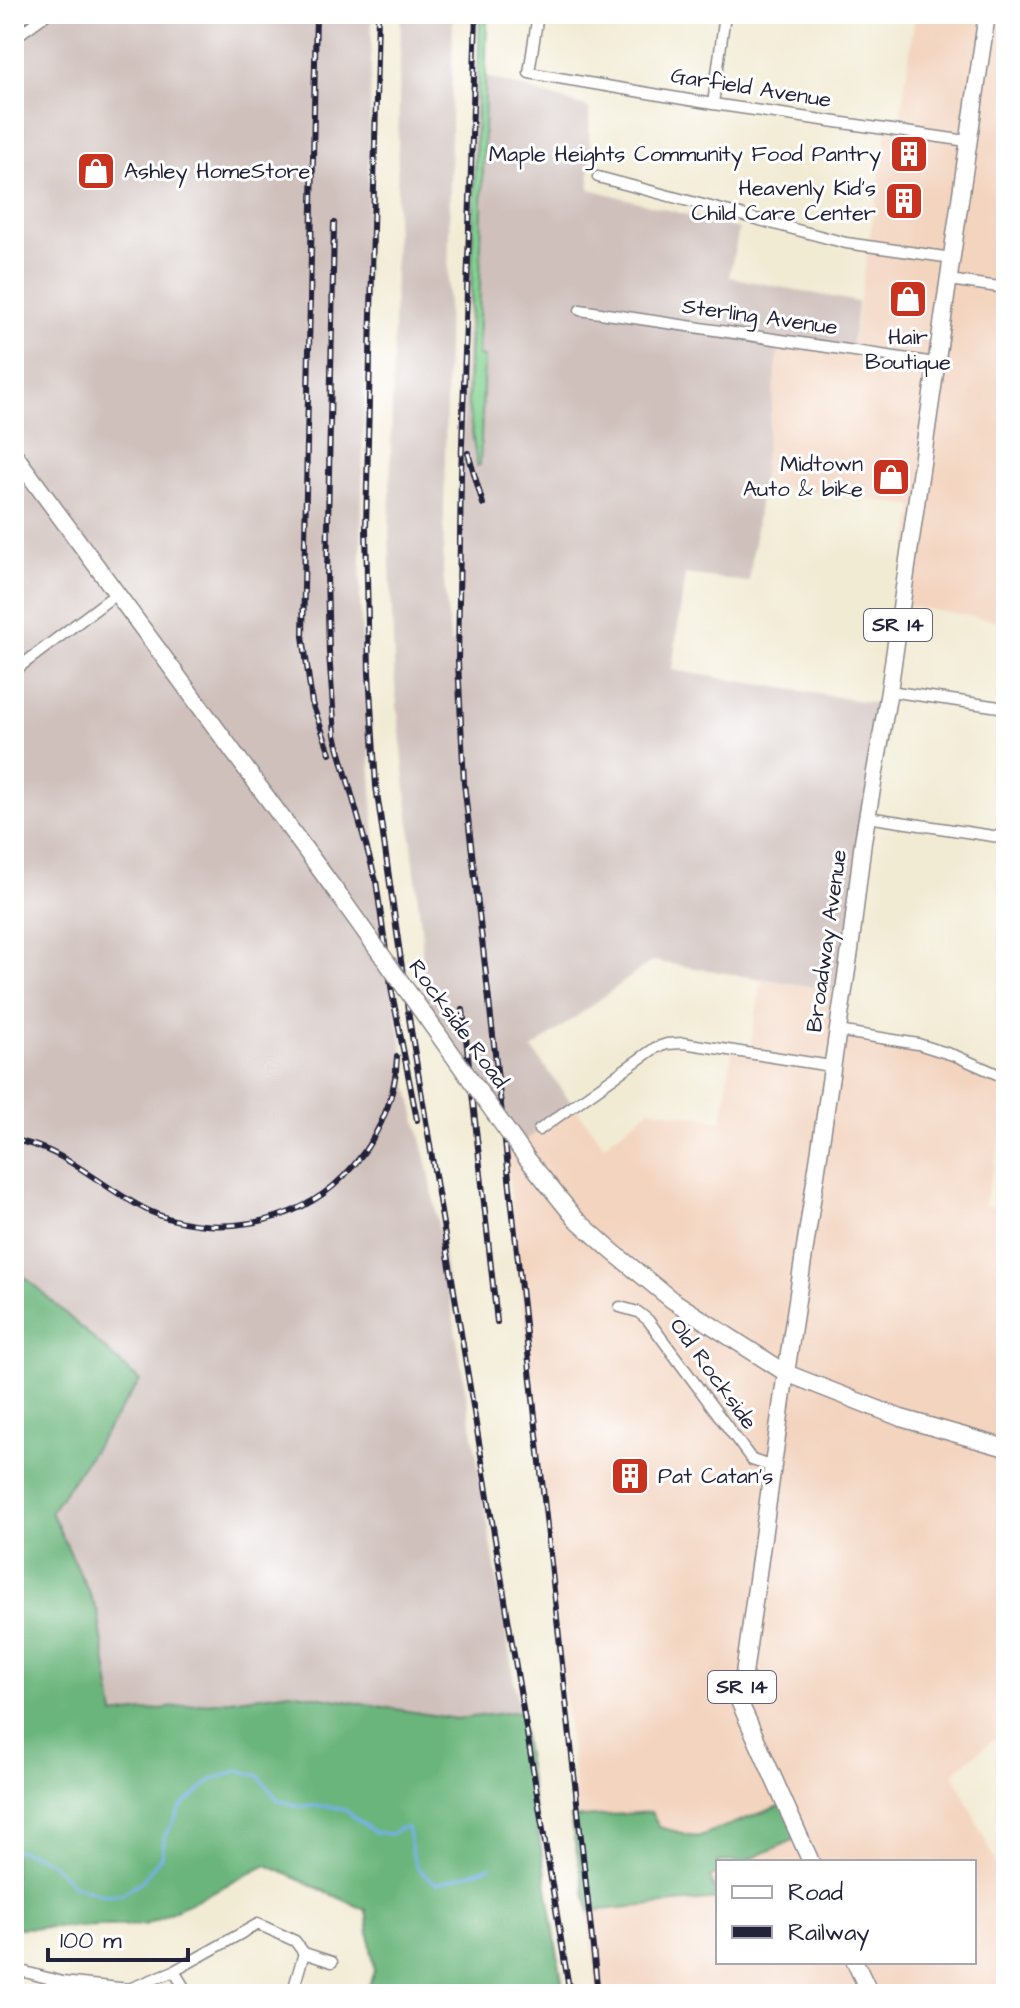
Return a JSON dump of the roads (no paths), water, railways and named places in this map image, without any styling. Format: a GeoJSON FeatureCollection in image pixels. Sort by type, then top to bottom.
{"type":"FeatureCollection","features":[{"type":"Feature","properties":{"kind":"main road","name":"Broadway Avenue"},"geometry":{"type":"LineString","coordinates":[[810,1860],[740,1703],[867,817],[889,691],[987,14]]}},
{"type":"Feature","properties":{"kind":"main road","name":"Rockside Road"},"geometry":{"type":"LineString","coordinates":[[14,454],[341,898],[525,1156],[575,1218],[672,1300],[786,1373],[901,1418],[1006,1448]]}},
{"type":"Feature","properties":{"kind":"main road"},"geometry":{"type":"LineString","coordinates":[[856,1964],[870,1994]]}},
{"type":"Feature","properties":{"kind":"street"},"geometry":{"type":"LineString","coordinates":[[14,38],[47,14]]}},
{"type":"Feature","properties":{"kind":"street","name":"Garfield Avenue"},"geometry":{"type":"LineString","coordinates":[[538,14],[529,73],[713,104],[967,141]]}},
{"type":"Feature","properties":{"kind":"street"},"geometry":{"type":"LineString","coordinates":[[713,104],[725,14]]}},
{"type":"Feature","properties":{"kind":"street"},"geometry":{"type":"LineString","coordinates":[[598,177],[846,243],[952,258]]}},
{"type":"Feature","properties":{"kind":"street"},"geometry":{"type":"LineString","coordinates":[[949,280],[1006,288]]}},
{"type":"Feature","properties":{"kind":"street","name":"Sterling Avenue"},"geometry":{"type":"LineString","coordinates":[[580,310],[935,363]]}},
{"type":"Feature","properties":{"kind":"street"},"geometry":{"type":"LineString","coordinates":[[14,671],[116,594]]}},
{"type":"Feature","properties":{"kind":"street"},"geometry":{"type":"LineString","coordinates":[[889,691],[1006,708]]}},
{"type":"Feature","properties":{"kind":"street"},"geometry":{"type":"LineString","coordinates":[[867,817],[1006,838]]}},
{"type":"Feature","properties":{"kind":"street"},"geometry":{"type":"LineString","coordinates":[[838,1031],[918,1044],[956,1056],[1006,1078]]}},
{"type":"Feature","properties":{"kind":"street"},"geometry":{"type":"LineString","coordinates":[[539,1130],[655,1048],[667,1044],[683,1043],[831,1066]]}},
{"type":"Feature","properties":{"kind":"street","name":"Old Rockside"},"geometry":{"type":"LineString","coordinates":[[620,1307],[638,1312],[648,1320],[752,1460],[773,1467]]}},
{"type":"Feature","properties":{"kind":"street"},"geometry":{"type":"LineString","coordinates":[[14,1969],[52,1979],[127,1991],[174,1971],[258,1924],[295,1941],[304,1953],[332,1962]]}},
{"type":"Feature","properties":{"kind":"street"},"geometry":{"type":"LineString","coordinates":[[292,1994],[304,1953]]}},
{"type":"Feature","properties":{"kind":"street"},"geometry":{"type":"LineString","coordinates":[[174,1971],[188,1994]]}},
{"type":"Feature","properties":{"kind":"street"},"geometry":{"type":"LineString","coordinates":[[51,1994],[52,1979]]}},
{"type":"Feature","properties":{"kind":"waterway"},"geometry":{"type":"LineString","coordinates":[[14,1850],[33,1854],[53,1864],[73,1885],[102,1895],[122,1894],[143,1880],[162,1855],[165,1835],[182,1806],[212,1780],[239,1770],[259,1776],[278,1800],[300,1806],[329,1806],[345,1810],[374,1832],[391,1834],[400,1828],[407,1828],[417,1865],[437,1884],[491,1866]]}},
{"type":"Feature","properties":{"kind":"railway"},"geometry":{"type":"LineString","coordinates":[[316,14],[303,636],[312,703],[330,753]]}},
{"type":"Feature","properties":{"kind":"railway"},"geometry":{"type":"LineString","coordinates":[[378,14],[366,528],[369,673],[376,786],[410,1024],[570,1994]]}},
{"type":"Feature","properties":{"kind":"railway"},"geometry":{"type":"LineString","coordinates":[[476,14],[458,662],[464,783],[598,1994]]}},
{"type":"Feature","properties":{"kind":"railway"},"geometry":{"type":"LineString","coordinates":[[334,223],[327,574],[335,735],[376,881],[392,993],[417,1120]]}},
{"type":"Feature","properties":{"kind":"railway"},"geometry":{"type":"LineString","coordinates":[[468,453],[483,504]]}},
{"type":"Feature","properties":{"kind":"railway"},"geometry":{"type":"LineString","coordinates":[[463,1010],[497,1322]]}},
{"type":"Feature","properties":{"kind":"railway"},"geometry":{"type":"LineString","coordinates":[[14,1140],[51,1152],[132,1202],[173,1220],[199,1224],[251,1223],[301,1207],[323,1194],[354,1165],[388,1107],[397,1057]]}},
{"type":"Feature","properties":{"kind":"place","name":"Maple Heights Community Food Pantry"},"geometry":{"type":"Point","coordinates":[909,154]}},
{"type":"Feature","properties":{"kind":"place","name":"Ashley HomeStore"},"geometry":{"type":"Point","coordinates":[96,171]}},
{"type":"Feature","properties":{"kind":"place","name":"Heavenly Kid's Child Care Center"},"geometry":{"type":"Point","coordinates":[904,201]}},
{"type":"Feature","properties":{"kind":"place","name":"Hair Boutique"},"geometry":{"type":"Point","coordinates":[908,299]}},
{"type":"Feature","properties":{"kind":"place","name":"Midtown Auto & bike"},"geometry":{"type":"Point","coordinates":[891,477]}},
{"type":"Feature","properties":{"kind":"place","name":"Pat Catan's"},"geometry":{"type":"Point","coordinates":[630,1476]}}]}
